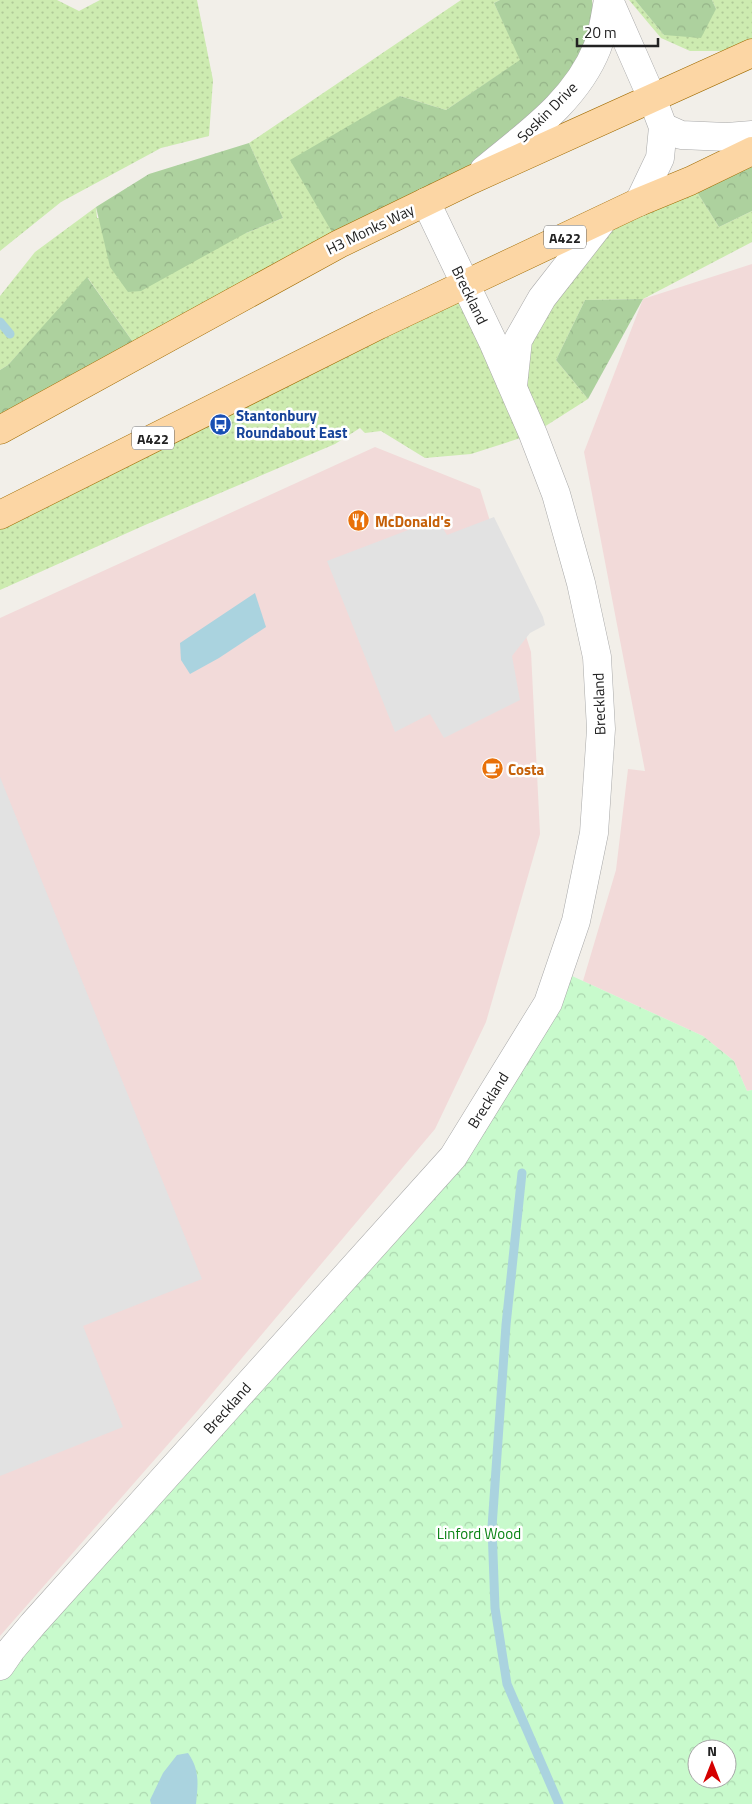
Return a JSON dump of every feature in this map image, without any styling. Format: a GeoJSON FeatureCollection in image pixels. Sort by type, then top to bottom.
{"type":"FeatureCollection","features":[{"type":"Feature","properties":{"kind":"main road","name":"H3 Monks Way"},"geometry":{"type":"LineString","coordinates":[[0,430],[339,244],[471,180],[752,53]]}},
{"type":"Feature","properties":{"kind":"main road","name":"A422"},"geometry":{"type":"LineString","coordinates":[[0,515],[379,325],[639,202],[690,181],[752,151]]}},
{"type":"Feature","properties":{"kind":"street","name":"Soskin Drive"},"geometry":{"type":"LineString","coordinates":[[609,0],[663,127],[660,158],[639,202]]}},
{"type":"Feature","properties":{"kind":"street","name":"Soskin Drive"},"geometry":{"type":"LineString","coordinates":[[471,180],[541,122],[569,93],[584,74],[598,47],[609,0]]}},
{"type":"Feature","properties":{"kind":"street"},"geometry":{"type":"LineString","coordinates":[[663,127],[681,135],[727,137],[752,135]]}},
{"type":"Feature","properties":{"kind":"street","name":"Breckland"},"geometry":{"type":"LineString","coordinates":[[0,1666],[33,1624],[453,1157],[548,1003],[576,921],[594,833],[601,729],[597,657],[581,583],[556,494],[533,434],[493,342],[426,202]]}},
{"type":"Feature","properties":{"kind":"street","name":"Breckland"},"geometry":{"type":"LineString","coordinates":[[513,389],[518,340],[542,298],[603,220]]}},
{"type":"Feature","properties":{"kind":"shaded area"},"geometry":{"type":"Polygon","coordinates":[[[752,264],[752,1090],[747,1091],[734,1061],[703,1036],[583,981],[616,870],[628,769],[645,771],[584,452],[643,299],[752,264]]]}},
{"type":"Feature","properties":{"kind":"shaded area"},"geometry":{"type":"Polygon","coordinates":[[[375,447],[480,489],[531,652],[540,834],[486,1022],[435,1129],[199,1409],[0,1636],[0,618],[375,447]]]}},
{"type":"Feature","properties":{"kind":"shaded area"},"geometry":{"type":"Polygon","coordinates":[[[494,517],[543,617],[545,625],[530,633],[512,656],[520,700],[444,738],[430,714],[395,732],[327,561],[437,519],[447,535],[494,517]]]}},
{"type":"Feature","properties":{"kind":"shaded area"},"geometry":{"type":"Polygon","coordinates":[[[0,777],[202,1279],[83,1326],[123,1427],[0,1476],[0,777]]]}},
{"type":"Feature","properties":{"kind":"green space"},"geometry":{"type":"Polygon","coordinates":[[[0,0],[57,0],[79,11],[100,0],[197,0],[213,80],[209,136],[161,148],[61,202],[0,251],[0,0]]]}},
{"type":"Feature","properties":{"kind":"green space"},"geometry":{"type":"Polygon","coordinates":[[[461,0],[500,0],[494,3],[521,60],[446,110],[400,96],[339,244],[140,352],[88,278],[8,365],[0,370],[0,296],[35,252],[96,207],[97,218],[246,233],[283,218],[249,143],[461,0]]]}},
{"type":"Feature","properties":{"kind":"green space"},"geometry":{"type":"Polygon","coordinates":[[[500,0],[592,0],[598,47],[471,180],[339,244],[290,160],[400,96],[446,110],[520,60],[494,3],[500,0]]]}},
{"type":"Feature","properties":{"kind":"green space"},"geometry":{"type":"Polygon","coordinates":[[[629,0],[635,0],[664,35],[716,9],[712,0],[752,0],[752,40],[723,51],[690,51],[661,38],[629,0]]]}},
{"type":"Feature","properties":{"kind":"green space"},"geometry":{"type":"Polygon","coordinates":[[[635,0],[712,0],[716,9],[701,38],[664,35],[635,0]]]}},
{"type":"Feature","properties":{"kind":"green space"},"geometry":{"type":"Polygon","coordinates":[[[249,143],[283,218],[246,233],[141,291],[128,292],[110,267],[96,207],[149,174],[249,143]]]}},
{"type":"Feature","properties":{"kind":"green space"},"geometry":{"type":"Polygon","coordinates":[[[752,151],[752,211],[719,227],[690,181],[752,151]]]}},
{"type":"Feature","properties":{"kind":"green space"},"geometry":{"type":"Polygon","coordinates":[[[690,181],[719,227],[752,211],[752,242],[643,299],[585,300],[556,360],[588,399],[533,434],[471,454],[425,458],[381,431],[365,433],[360,428],[335,444],[145,525],[0,590],[0,515],[465,284],[493,342],[518,340],[603,220],[690,181]]]}},
{"type":"Feature","properties":{"kind":"green space"},"geometry":{"type":"Polygon","coordinates":[[[87,277],[140,352],[0,430],[0,370],[8,365],[87,277]]]}},
{"type":"Feature","properties":{"kind":"green space"},"geometry":{"type":"Polygon","coordinates":[[[643,299],[588,399],[556,360],[585,300],[643,299]]]}},
{"type":"Feature","properties":{"kind":"green space","name":"Linford Wood"},"geometry":{"type":"Polygon","coordinates":[[[559,970],[703,1036],[734,1061],[747,1091],[752,1090],[752,1804],[0,1804],[0,1666],[453,1157],[559,970]]]}},
{"type":"Feature","properties":{"kind":"water"},"geometry":{"type":"Polygon","coordinates":[[[255,593],[266,627],[219,658],[190,674],[181,660],[180,643],[255,593]]]}},
{"type":"Feature","properties":{"kind":"water"},"geometry":{"type":"Polygon","coordinates":[[[188,1753],[195,1765],[196,1771],[198,1784],[196,1804],[151,1804],[150,1800],[163,1773],[177,1755],[188,1753]]]}},
{"type":"Feature","properties":{"kind":"waterway"},"geometry":{"type":"LineString","coordinates":[[0,322],[10,334]]}},
{"type":"Feature","properties":{"kind":"waterway"},"geometry":{"type":"LineString","coordinates":[[522,1173],[506,1325],[492,1527],[495,1608],[507,1684],[559,1804]]}},
{"type":"Feature","properties":{"kind":"place","name":"Stantonbury Roundabout East"},"geometry":{"type":"Point","coordinates":[220,424]}},
{"type":"Feature","properties":{"kind":"place","name":"McDonald's"},"geometry":{"type":"Point","coordinates":[359,521]}},
{"type":"Feature","properties":{"kind":"place","name":"Costa"},"geometry":{"type":"Point","coordinates":[492,769]}}]}
